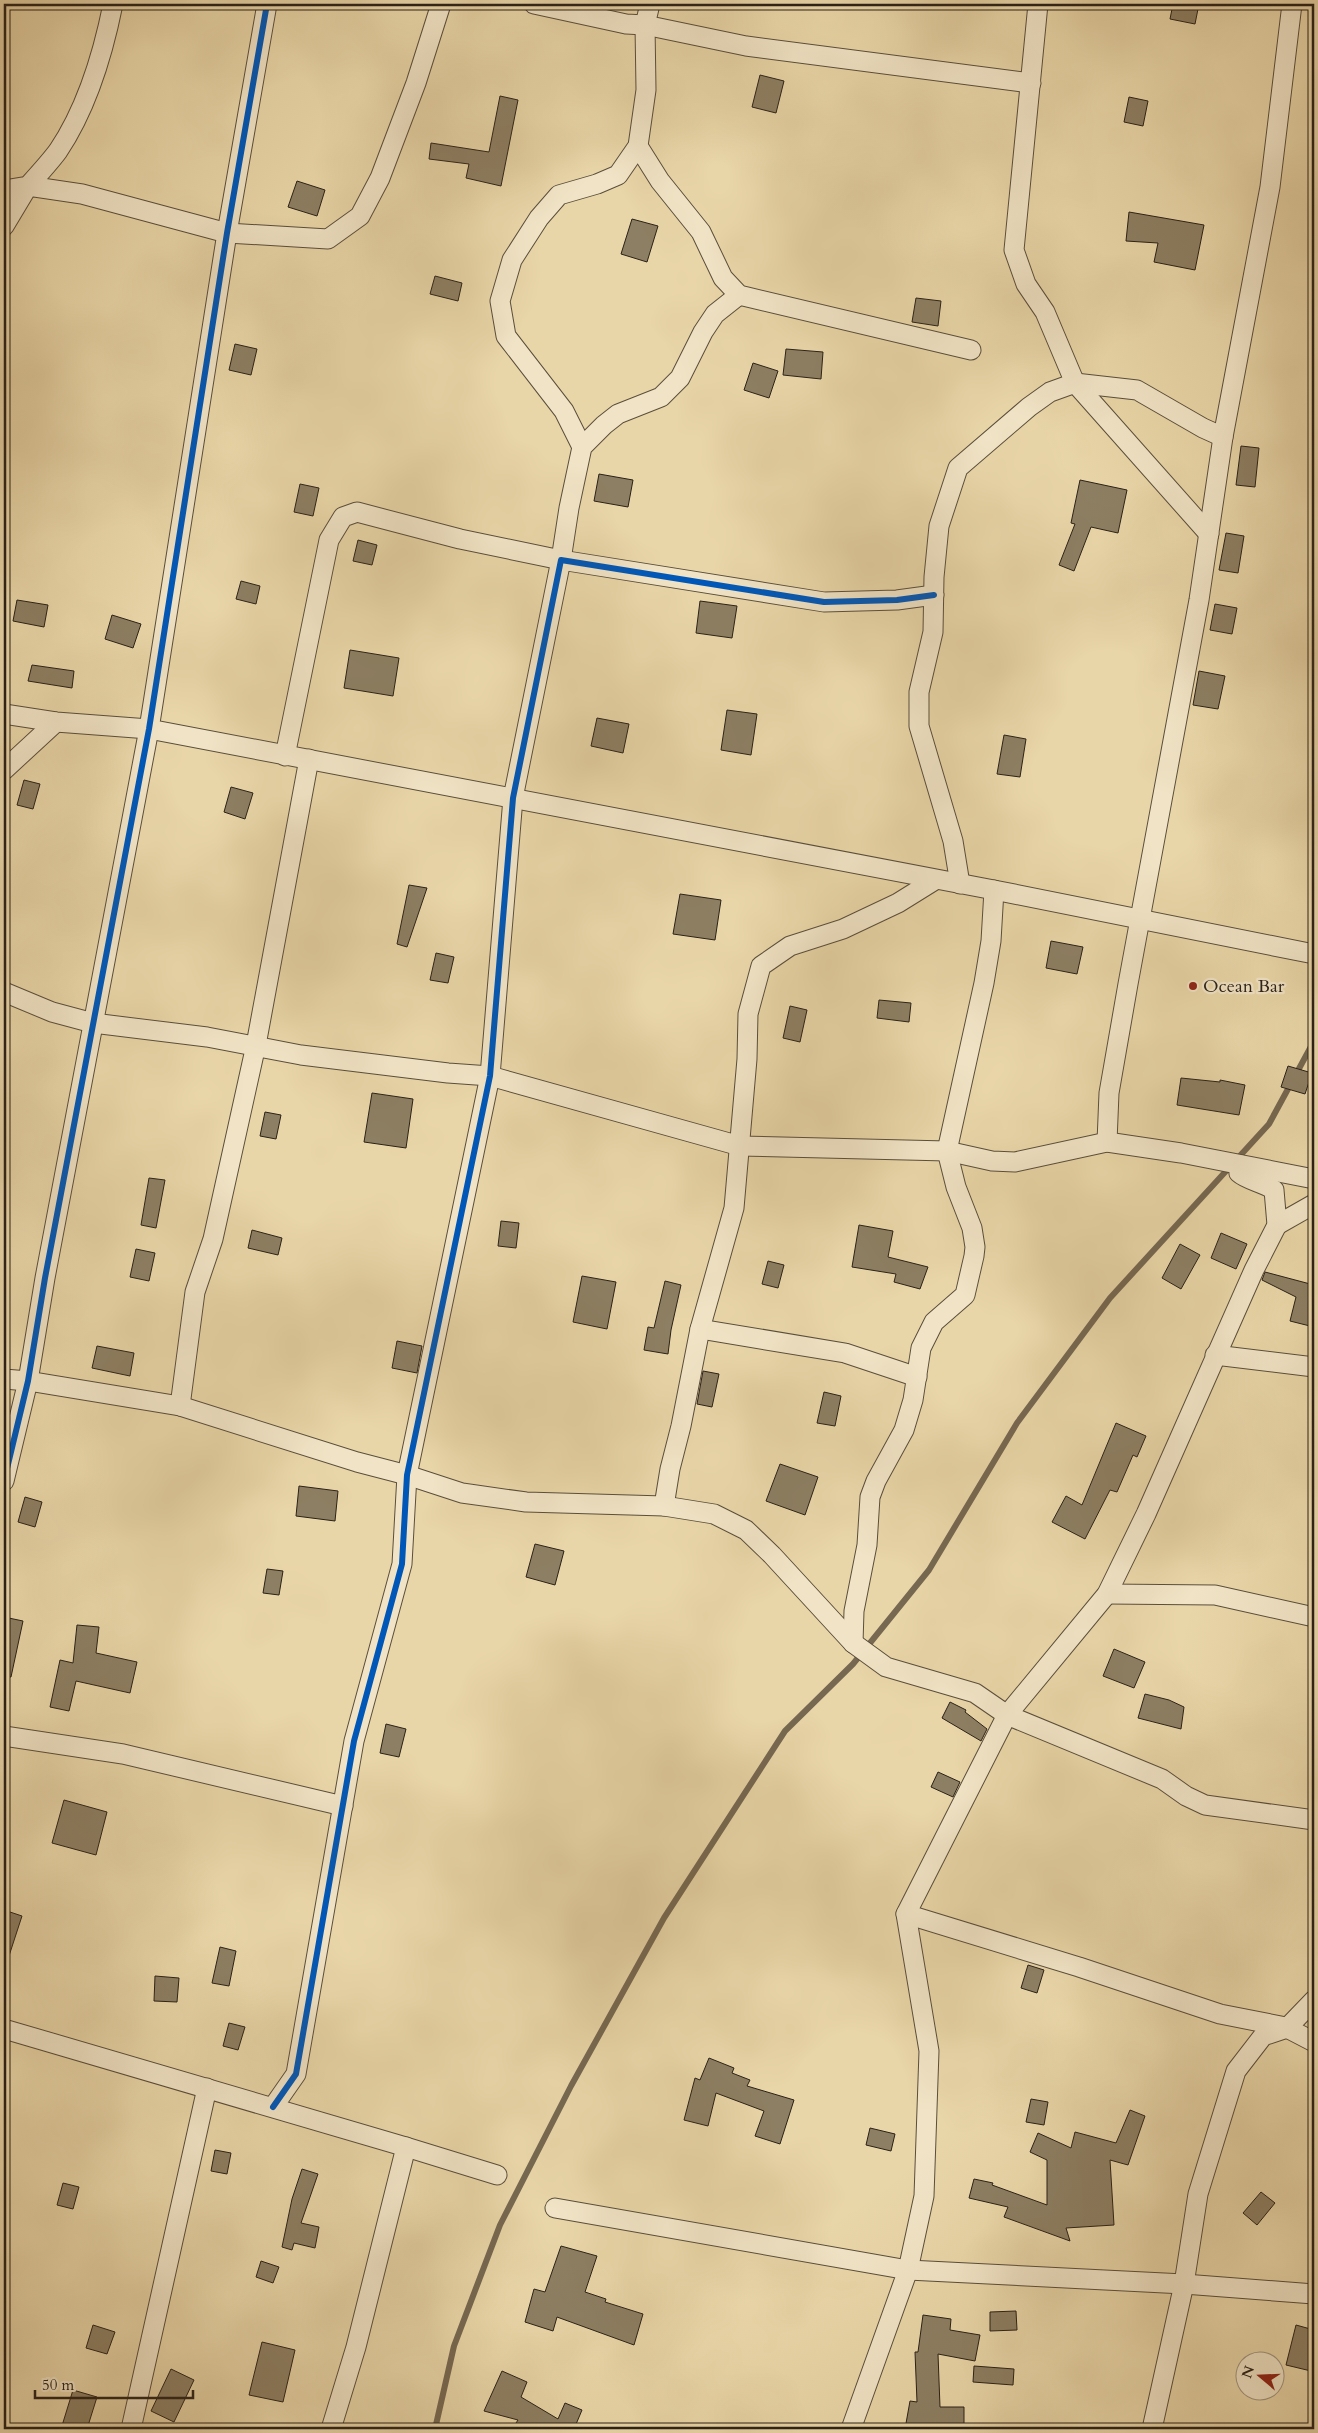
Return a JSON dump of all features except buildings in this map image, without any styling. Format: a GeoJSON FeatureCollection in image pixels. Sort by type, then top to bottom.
{"type":"FeatureCollection","features":[{"type":"Feature","properties":{"kind":"street"},"geometry":{"type":"LineString","coordinates":[[4,226],[28,186],[58,150],[82,107],[105,44],[113,4]]}},
{"type":"Feature","properties":{"kind":"street"},"geometry":{"type":"LineString","coordinates":[[4,1481],[28,1380],[149,729],[227,233],[267,4]]}},
{"type":"Feature","properties":{"kind":"street"},"geometry":{"type":"LineString","coordinates":[[4,190],[28,186],[82,194],[227,233],[328,239],[360,216],[380,178],[416,83],[441,4]]}},
{"type":"Feature","properties":{"kind":"street"},"geometry":{"type":"LineString","coordinates":[[534,4],[626,24],[645,25],[746,46],[1032,83]]}},
{"type":"Feature","properties":{"kind":"street"},"geometry":{"type":"LineString","coordinates":[[582,447],[564,411],[506,336],[500,301],[512,260],[539,218],[559,195],[597,184],[618,175],[638,146],[646,90],[645,25],[650,4]]}},
{"type":"Feature","properties":{"kind":"street"},"geometry":{"type":"LineString","coordinates":[[1038,4],[1032,83],[1014,250],[1026,284],[1045,312],[1074,383],[1209,534]]}},
{"type":"Feature","properties":{"kind":"street"},"geometry":{"type":"LineString","coordinates":[[1107,1142],[1110,1093],[1139,918],[1199,600],[1223,437],[1270,187],[1292,4]]}},
{"type":"Feature","properties":{"kind":"street"},"geometry":{"type":"LineString","coordinates":[[638,146],[660,182],[702,232],[723,278],[739,295],[971,350]]}},
{"type":"Feature","properties":{"kind":"street"},"geometry":{"type":"LineString","coordinates":[[273,2107],[296,2074],[354,1741],[402,1564],[407,1475],[490,1076],[513,798],[561,560],[568,508],[582,447],[604,424],[618,414],[661,397],[680,378],[703,332],[715,314],[739,295]]}},
{"type":"Feature","properties":{"kind":"street"},"geometry":{"type":"LineString","coordinates":[[960,884],[953,840],[919,726],[919,692],[933,632],[939,526],[958,468],[1029,407],[1050,392],[1074,383],[1137,390],[1203,428],[1223,437]]}},
{"type":"Feature","properties":{"kind":"street"},"geometry":{"type":"LineString","coordinates":[[285,756],[329,540],[342,517],[357,512],[460,539],[561,560],[824,602],[897,600],[934,595]]}},
{"type":"Feature","properties":{"kind":"street"},"geometry":{"type":"LineString","coordinates":[[4,714],[56,722],[149,729],[1139,918],[1314,954]]}},
{"type":"Feature","properties":{"kind":"street"},"geometry":{"type":"LineString","coordinates":[[4,770],[56,722]]}},
{"type":"Feature","properties":{"kind":"street"},"geometry":{"type":"LineString","coordinates":[[180,1406],[195,1292],[214,1239],[256,1045],[309,759]]}},
{"type":"Feature","properties":{"kind":"street"},"geometry":{"type":"LineString","coordinates":[[664,1506],[700,1329],[734,1208],[747,1059],[748,1014],[761,966],[790,946],[843,929],[898,903],[935,880]]}},
{"type":"Feature","properties":{"kind":"street"},"geometry":{"type":"LineString","coordinates":[[852,1643],[854,1611],[868,1545],[870,1497],[876,1481],[904,1430],[917,1377],[918,1358],[930,1329],[934,1322],[965,1295],[974,1256],[975,1247],[972,1228],[956,1188],[947,1151],[984,983],[991,941],[994,890]]}},
{"type":"Feature","properties":{"kind":"street"},"geometry":{"type":"LineString","coordinates":[[4,992],[52,1012],[93,1023],[207,1037],[301,1054],[448,1074],[490,1076],[740,1146],[947,1151],[992,1161],[1015,1162],[1107,1142],[1314,1179]]}},
{"type":"Feature","properties":{"kind":"street"},"geometry":{"type":"LineString","coordinates":[[851,2429],[908,2270],[924,2196],[929,2051],[906,1914],[1007,1715],[1107,1594],[1146,1514],[1254,1270],[1277,1225],[1274,1190],[1263,1183],[1245,1178],[1239,1172],[1241,1165]]}},
{"type":"Feature","properties":{"kind":"street"},"geometry":{"type":"LineString","coordinates":[[1277,1225],[1314,1204]]}},
{"type":"Feature","properties":{"kind":"street"},"geometry":{"type":"LineString","coordinates":[[700,1329],[845,1354],[917,1377]]}},
{"type":"Feature","properties":{"kind":"street"},"geometry":{"type":"LineString","coordinates":[[1216,1355],[1314,1367]]}},
{"type":"Feature","properties":{"kind":"street"},"geometry":{"type":"LineString","coordinates":[[4,1379],[28,1380],[180,1406],[356,1462],[407,1475],[462,1493],[526,1502],[664,1506],[714,1514],[746,1530],[772,1555],[852,1643],[886,1667],[975,1693],[1007,1715],[1162,1779],[1186,1796],[1205,1805],[1314,1820]]}},
{"type":"Feature","properties":{"kind":"street"},"geometry":{"type":"LineString","coordinates":[[1107,1594],[1216,1595],[1314,1617]]}},
{"type":"Feature","properties":{"kind":"street"},"geometry":{"type":"LineString","coordinates":[[4,1736],[123,1754],[343,1806]]}},
{"type":"Feature","properties":{"kind":"street"},"geometry":{"type":"LineString","coordinates":[[906,1914],[1079,1967],[1220,2014],[1287,2028],[1314,2042]]}},
{"type":"Feature","properties":{"kind":"street"},"geometry":{"type":"LineString","coordinates":[[1152,2429],[1184,2284],[1198,2194],[1236,2071],[1263,2036],[1287,2028],[1314,2000]]}},
{"type":"Feature","properties":{"kind":"street"},"geometry":{"type":"LineString","coordinates":[[4,2029],[273,2107],[497,2175]]}},
{"type":"Feature","properties":{"kind":"street"},"geometry":{"type":"LineString","coordinates":[[131,2429],[207,2088]]}},
{"type":"Feature","properties":{"kind":"street"},"geometry":{"type":"LineString","coordinates":[[331,2429],[356,2347],[406,2147]]}},
{"type":"Feature","properties":{"kind":"street"},"geometry":{"type":"LineString","coordinates":[[555,2208],[908,2270],[1184,2284],[1314,2294]]}},
{"type":"Feature","properties":{"kind":"waterway"},"geometry":{"type":"LineString","coordinates":[[435,2429],[454,2346],[500,2225],[571,2086],[664,1918],[785,1731],[853,1664],[929,1570],[1017,1423],[1110,1298],[1269,1124],[1314,1041]]}},
{"type":"Feature","properties":{"kind":"cycle path"},"geometry":{"type":"LineString","coordinates":[[4,1481],[28,1381],[45,1278],[149,729],[227,233],[267,4]]}},
{"type":"Feature","properties":{"kind":"cycle path"},"geometry":{"type":"LineString","coordinates":[[273,2107],[296,2074],[354,1741],[402,1564],[407,1475],[490,1076],[513,798],[561,560],[824,602],[897,600],[934,595]]}},
{"type":"Feature","properties":{"kind":"place","name":"Ocean Bar"},"geometry":{"type":"Point","coordinates":[1193,986]}}]}
